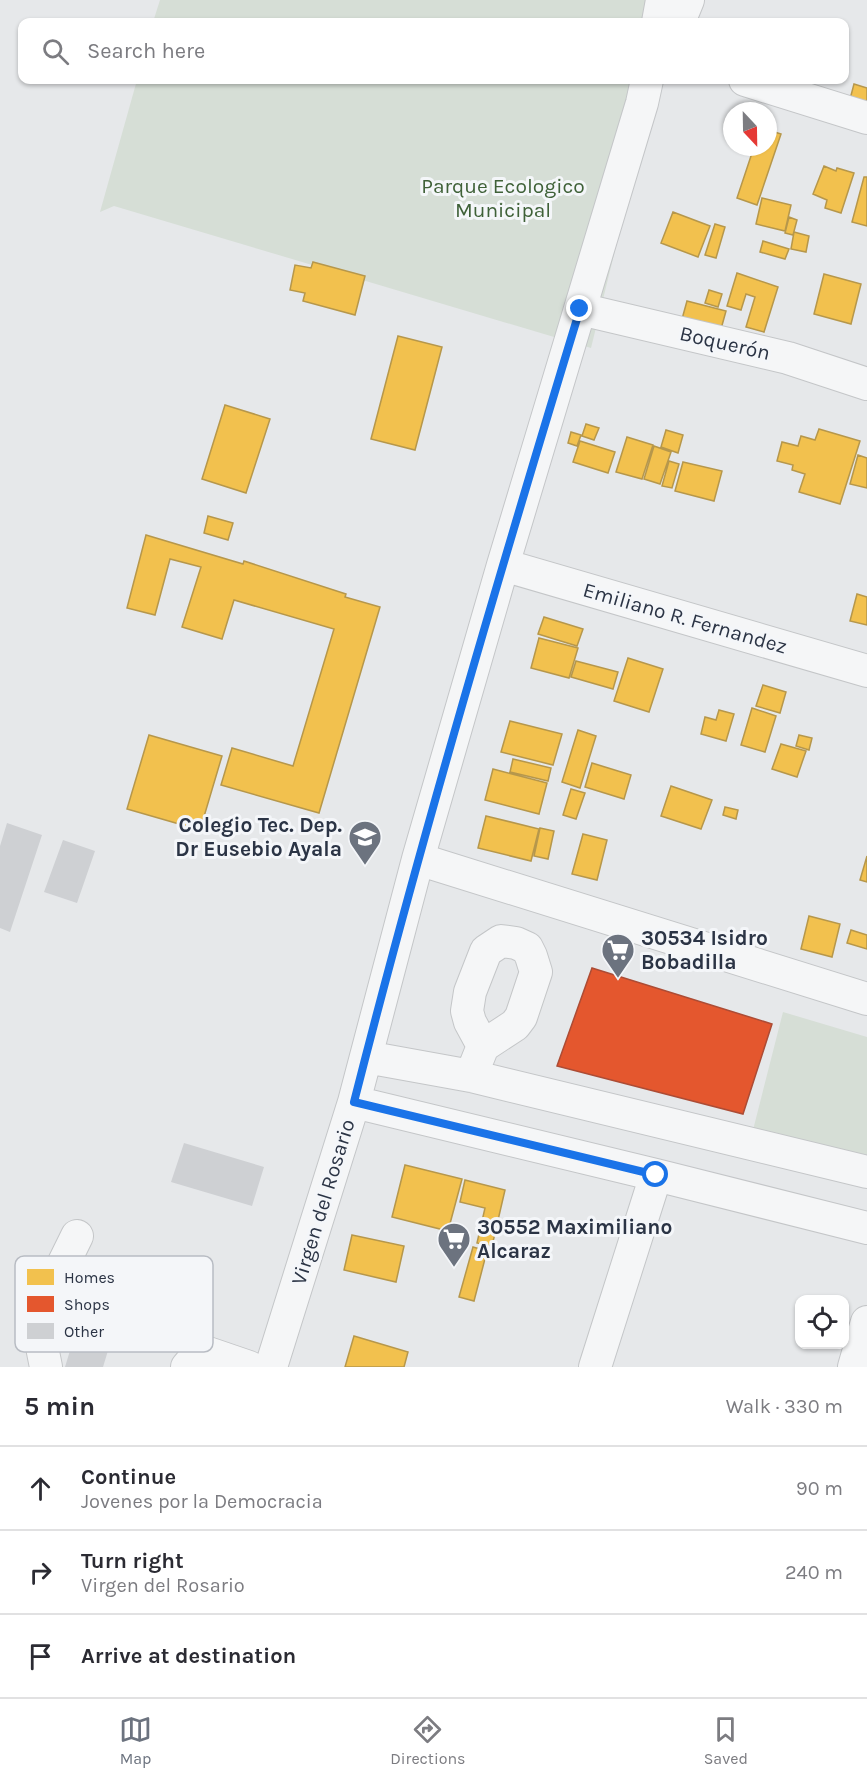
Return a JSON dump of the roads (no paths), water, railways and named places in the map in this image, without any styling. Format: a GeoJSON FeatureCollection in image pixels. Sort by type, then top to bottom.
{"type":"FeatureCollection","features":[{"type":"Feature","properties":{"kind":"street"},"geometry":{"type":"LineString","coordinates":[[659,18],[662,0]]}},
{"type":"Feature","properties":{"kind":"street"},"geometry":{"type":"LineString","coordinates":[[681,18],[688,0]]}},
{"type":"Feature","properties":{"kind":"street"},"geometry":{"type":"LineString","coordinates":[[758,84],[867,118]]}},
{"type":"Feature","properties":{"kind":"street","name":"Virgen del Rosario"},"geometry":{"type":"LineString","coordinates":[[271,1367],[354,1102],[418,859],[502,566],[647,87]]}},
{"type":"Feature","properties":{"kind":"street","name":"Boquerón"},"geometry":{"type":"LineString","coordinates":[[580,309],[788,358],[867,384]]}},
{"type":"Feature","properties":{"kind":"street","name":"Emiliano R. Fernandez"},"geometry":{"type":"LineString","coordinates":[[502,566],[867,671]]}},
{"type":"Feature","properties":{"kind":"street"},"geometry":{"type":"LineString","coordinates":[[418,859],[867,999]]}},
{"type":"Feature","properties":{"kind":"street"},"geometry":{"type":"LineString","coordinates":[[471,1076],[483,1046]]}},
{"type":"Feature","properties":{"kind":"street"},"geometry":{"type":"LineString","coordinates":[[366,1057],[471,1076],[867,1172]]}},
{"type":"Feature","properties":{"kind":"street"},"geometry":{"type":"LineString","coordinates":[[354,1102],[867,1228]]}},
{"type":"Feature","properties":{"kind":"street"},"geometry":{"type":"LineString","coordinates":[[595,1367],[656,1175]]}},
{"type":"Feature","properties":{"kind":"street"},"geometry":{"type":"LineString","coordinates":[[67,1256],[77,1236]]}},
{"type":"Feature","properties":{"kind":"street"},"geometry":{"type":"LineString","coordinates":[[854,1367],[867,1322]]}},
{"type":"Feature","properties":{"kind":"street"},"geometry":{"type":"LineString","coordinates":[[43,1352],[46,1367]]}},
{"type":"Feature","properties":{"kind":"street"},"geometry":{"type":"LineString","coordinates":[[187,1367],[198,1354],[208,1353],[249,1367]]}},
{"type":"Feature","properties":{"kind":"place","name":"Colegio Tec. Dep. Dr Eusebio Ayala"},"geometry":{"type":"Point","coordinates":[365,866]}},
{"type":"Feature","properties":{"kind":"place","name":"30534 Isidro Bobadilla"},"geometry":{"type":"Point","coordinates":[618,979]}},
{"type":"Feature","properties":{"kind":"place","name":"30552 Maximiliano Alcaraz"},"geometry":{"type":"Point","coordinates":[454,1268]}},
{"type":"Feature","properties":{"kind":"park label","name":"Parque Ecologico Municipal"},"geometry":{"type":"Point","coordinates":[503,198]}}]}
